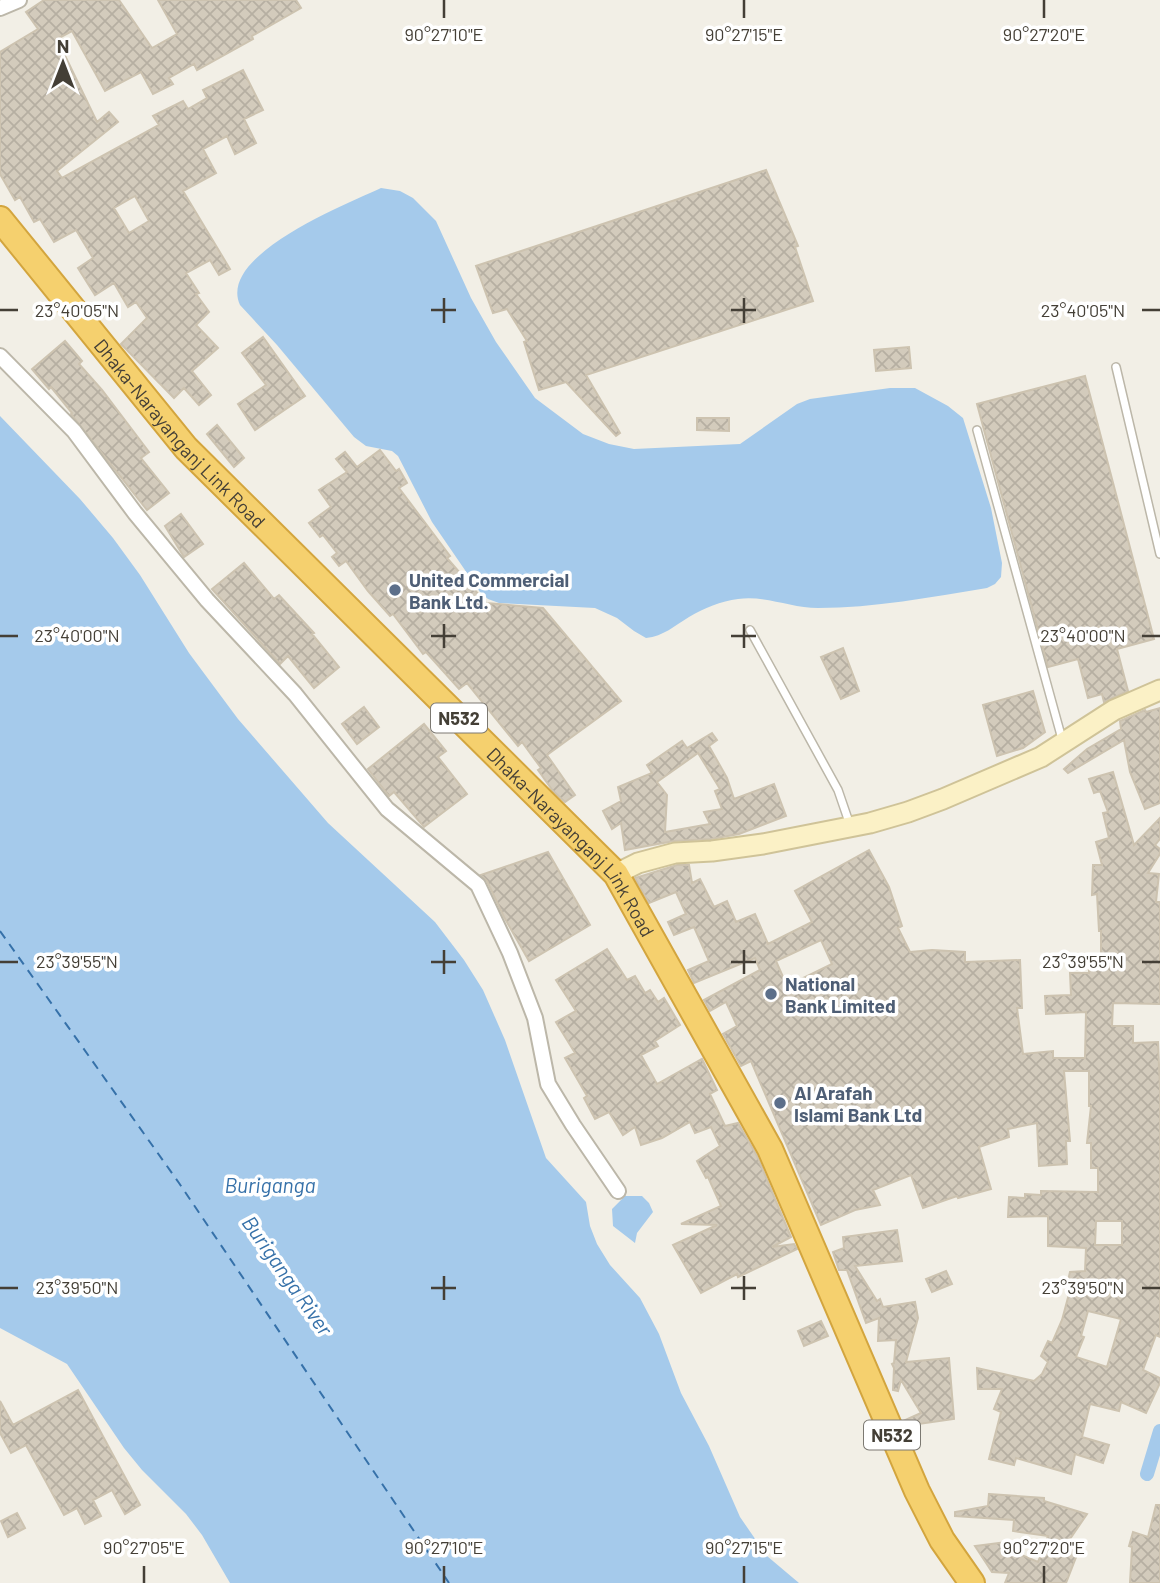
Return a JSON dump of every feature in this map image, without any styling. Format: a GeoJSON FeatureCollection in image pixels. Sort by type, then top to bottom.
{"type":"FeatureCollection","features":[{"type":"Feature","properties":{"kind":"highway","name":"Dhaka-Narayanganj Link Road"},"geometry":{"type":"LineString","coordinates":[[0,219],[186,448],[616,874],[770,1149],[917,1491],[942,1540],[972,1583]]}},
{"type":"Feature","properties":{"kind":"street"},"geometry":{"type":"LineString","coordinates":[[0,8],[16,1]]}},
{"type":"Feature","properties":{"kind":"street"},"geometry":{"type":"LineString","coordinates":[[0,356],[74,431],[167,552],[207,600],[295,694],[387,809],[478,885],[510,953],[536,1018],[548,1084],[618,1191]]}},
{"type":"Feature","properties":{"kind":"street"},"geometry":{"type":"LineString","coordinates":[[616,874],[638,863],[675,853],[712,852],[895,816],[943,799],[1041,757],[1114,710],[1160,690]]}},
{"type":"Feature","properties":{"kind":"lane"},"geometry":{"type":"LineString","coordinates":[[1116,367],[1160,554]]}},
{"type":"Feature","properties":{"kind":"lane"},"geometry":{"type":"LineString","coordinates":[[977,429],[1063,741]]}},
{"type":"Feature","properties":{"kind":"lane"},"geometry":{"type":"LineString","coordinates":[[750,630],[838,790],[851,826]]}},
{"type":"Feature","properties":{"kind":"water"},"geometry":{"type":"Polygon","coordinates":[[[381,188],[400,191],[413,198],[436,221],[471,298],[496,342],[535,398],[583,434],[609,444],[634,449],[740,444],[797,404],[810,399],[890,388],[915,388],[948,406],[963,418],[991,508],[1002,563],[1001,577],[987,588],[860,606],[818,608],[748,598],[732,600],[707,608],[664,633],[646,638],[617,618],[595,608],[499,603],[488,599],[480,592],[432,522],[398,456],[392,451],[366,446],[354,437],[240,305],[238,286],[248,268],[266,250],[315,219],[381,188]]]}},
{"type":"Feature","properties":{"kind":"water","name":"Buriganga"},"geometry":{"type":"Polygon","coordinates":[[[0,416],[80,499],[113,538],[140,575],[189,653],[238,719],[328,823],[435,922],[464,960],[483,990],[505,1040],[546,1158],[586,1202],[590,1226],[597,1244],[610,1265],[640,1298],[659,1334],[681,1393],[709,1446],[740,1517],[767,1556],[799,1583],[230,1583],[202,1535],[186,1514],[124,1448],[67,1364],[0,1328],[0,416]]]}},
{"type":"Feature","properties":{"kind":"water"},"geometry":{"type":"Polygon","coordinates":[[[625,1196],[642,1196],[653,1212],[637,1233],[635,1243],[613,1226],[612,1209],[625,1196]]]}},
{"type":"Feature","properties":{"kind":"building"},"geometry":{"type":"Polygon","coordinates":[[[44,0],[119,0],[152,48],[177,34],[158,0],[296,0],[301,8],[197,70],[194,64],[169,78],[173,84],[153,94],[141,72],[105,91],[72,31],[57,39],[97,122],[109,112],[118,122],[57,171],[62,178],[159,125],[153,116],[183,101],[188,109],[207,98],[203,90],[243,70],[263,110],[244,119],[256,143],[235,154],[227,136],[203,149],[216,173],[183,191],[230,269],[219,275],[210,260],[186,273],[209,312],[196,325],[218,348],[192,371],[211,395],[199,405],[184,388],[174,398],[121,344],[147,318],[136,302],[128,307],[114,283],[95,295],[78,268],[93,258],[76,230],[54,242],[40,219],[34,222],[20,197],[15,200],[0,174],[0,52],[38,29],[26,12],[44,0]],[[135,196],[114,208],[129,233],[149,221],[135,196]]]}},
{"type":"Feature","properties":{"kind":"building"},"geometry":{"type":"Polygon","coordinates":[[[766,170],[798,246],[795,247],[813,301],[586,375],[620,433],[616,436],[566,382],[539,390],[524,342],[527,341],[507,309],[493,313],[476,266],[766,170]]]}},
{"type":"Feature","properties":{"kind":"building"},"geometry":{"type":"Polygon","coordinates":[[[263,337],[305,396],[255,430],[238,404],[266,385],[242,353],[263,337]]]}},
{"type":"Feature","properties":{"kind":"building"},"geometry":{"type":"Polygon","coordinates":[[[65,341],[82,361],[79,364],[149,452],[141,458],[169,493],[147,510],[51,387],[49,389],[32,369],[65,341]]]}},
{"type":"Feature","properties":{"kind":"building"},"geometry":{"type":"Polygon","coordinates":[[[909,347],[911,368],[876,371],[874,350],[909,347]]]}},
{"type":"Feature","properties":{"kind":"building"},"geometry":{"type":"Polygon","coordinates":[[[1085,376],[1154,639],[1117,649],[1128,691],[1104,702],[1102,694],[1088,698],[1078,659],[1048,667],[977,404],[1085,376]]]}},
{"type":"Feature","properties":{"kind":"building"},"geometry":{"type":"Polygon","coordinates":[[[697,418],[729,418],[729,431],[697,430],[697,418]]]}},
{"type":"Feature","properties":{"kind":"building"},"geometry":{"type":"Polygon","coordinates":[[[217,425],[244,458],[234,467],[207,434],[217,425]]]}},
{"type":"Feature","properties":{"kind":"building"},"geometry":{"type":"Polygon","coordinates":[[[380,450],[396,471],[399,469],[407,483],[399,488],[450,556],[447,558],[486,603],[543,608],[621,701],[547,755],[575,795],[565,802],[553,791],[538,770],[541,768],[522,742],[518,746],[467,683],[459,689],[426,652],[423,654],[393,614],[390,616],[346,561],[339,566],[332,557],[337,553],[309,523],[331,507],[319,490],[347,472],[336,459],[345,452],[357,467],[380,450]]]}},
{"type":"Feature","properties":{"kind":"building"},"geometry":{"type":"Polygon","coordinates":[[[181,514],[203,544],[184,557],[165,526],[181,514]]]}},
{"type":"Feature","properties":{"kind":"building"},"geometry":{"type":"Polygon","coordinates":[[[244,563],[274,599],[279,595],[314,633],[312,634],[339,667],[314,688],[288,656],[280,664],[212,589],[244,563]]]}},
{"type":"Feature","properties":{"kind":"building"},"geometry":{"type":"Polygon","coordinates":[[[843,648],[859,691],[841,699],[821,657],[843,648]]]}},
{"type":"Feature","properties":{"kind":"building"},"geometry":{"type":"Polygon","coordinates":[[[1033,691],[1045,732],[1023,748],[997,756],[983,705],[1033,691]]]}},
{"type":"Feature","properties":{"kind":"building"},"geometry":{"type":"Polygon","coordinates":[[[364,707],[379,727],[357,744],[342,724],[364,707]]]}},
{"type":"Feature","properties":{"kind":"building"},"geometry":{"type":"Polygon","coordinates":[[[1160,708],[1160,803],[1145,809],[1130,772],[1124,740],[1068,773],[1064,769],[1087,749],[1121,729],[1120,721],[1145,710],[1146,712],[1160,708]]]}},
{"type":"Feature","properties":{"kind":"building"},"geometry":{"type":"Polygon","coordinates":[[[424,724],[446,751],[438,757],[467,794],[424,827],[394,792],[389,796],[368,769],[424,724]]]}},
{"type":"Feature","properties":{"kind":"building"},"geometry":{"type":"Polygon","coordinates":[[[712,733],[717,740],[709,746],[727,778],[734,799],[774,784],[786,816],[739,834],[674,841],[625,850],[621,823],[612,829],[603,811],[621,801],[618,787],[652,773],[647,765],[682,741],[687,748],[712,733]],[[698,753],[657,782],[667,795],[665,832],[710,824],[704,812],[722,809],[715,791],[720,789],[698,753]]]}},
{"type":"Feature","properties":{"kind":"building"},"geometry":{"type":"Polygon","coordinates":[[[1113,772],[1134,845],[1160,818],[1160,839],[1155,845],[1160,849],[1160,854],[1148,873],[1159,874],[1156,902],[1160,902],[1160,1004],[1113,1003],[1112,1026],[1133,1026],[1133,1043],[1158,1042],[1160,1337],[1156,1335],[1143,1370],[1160,1378],[1160,1383],[1146,1413],[1121,1402],[1119,1411],[1090,1404],[1082,1437],[1109,1445],[1103,1463],[1075,1454],[1071,1474],[1016,1458],[1014,1465],[989,1459],[1001,1412],[994,1409],[1002,1389],[978,1389],[977,1368],[1034,1381],[1042,1374],[1048,1362],[1041,1356],[1048,1341],[1052,1343],[1062,1320],[1070,1290],[1066,1289],[1070,1272],[1085,1271],[1086,1248],[1048,1246],[1048,1216],[1008,1217],[1009,1197],[1041,1195],[1041,1191],[1098,1192],[1098,1168],[1091,1168],[1091,1143],[1087,1143],[1091,1106],[1089,1071],[1064,1071],[1070,1141],[1066,1141],[1067,1164],[1039,1166],[1037,1123],[1008,1129],[1009,1137],[979,1147],[991,1189],[958,1198],[957,1196],[923,1208],[911,1175],[873,1190],[880,1205],[855,1210],[821,1225],[751,1061],[741,1066],[723,1034],[737,1026],[726,1002],[710,1011],[704,1000],[760,970],[755,958],[694,983],[688,970],[709,961],[694,927],[674,935],[668,922],[686,914],[676,892],[649,903],[635,878],[677,865],[689,865],[692,883],[700,879],[714,907],[727,901],[736,922],[755,914],[768,944],[812,922],[795,891],[869,850],[889,887],[902,926],[898,928],[910,952],[965,952],[965,962],[1020,960],[1022,1008],[1017,1008],[1023,1054],[1053,1051],[1053,1058],[1085,1058],[1086,1012],[1046,1014],[1045,996],[1071,995],[1070,973],[1089,973],[1089,964],[1101,964],[1097,894],[1092,895],[1093,865],[1102,865],[1096,842],[1109,838],[1103,813],[1108,812],[1100,791],[1094,793],[1089,779],[1113,772]],[[821,940],[776,961],[787,986],[832,964],[821,940]],[[1096,1221],[1095,1245],[1122,1245],[1122,1221],[1096,1221]],[[1088,1311],[1081,1336],[1084,1337],[1076,1357],[1107,1367],[1121,1319],[1088,1311]]]}},
{"type":"Feature","properties":{"kind":"building"},"geometry":{"type":"Polygon","coordinates":[[[548,852],[590,925],[529,961],[487,881],[481,875],[548,852]]]}},
{"type":"Feature","properties":{"kind":"building"},"geometry":{"type":"Polygon","coordinates":[[[607,949],[627,980],[635,976],[645,993],[650,990],[658,1002],[664,998],[680,1025],[655,1041],[658,1046],[641,1055],[657,1084],[702,1059],[717,1090],[710,1094],[725,1126],[738,1123],[757,1156],[791,1237],[772,1247],[794,1244],[797,1249],[738,1277],[737,1274],[701,1293],[673,1245],[717,1225],[681,1224],[721,1206],[708,1177],[706,1178],[697,1161],[720,1146],[711,1127],[695,1133],[690,1122],[662,1138],[641,1145],[635,1127],[623,1135],[609,1112],[595,1119],[584,1098],[587,1096],[565,1058],[575,1053],[556,1022],[576,1011],[556,980],[607,949]]]}},
{"type":"Feature","properties":{"kind":"building"},"geometry":{"type":"Polygon","coordinates":[[[897,1230],[902,1261],[855,1266],[883,1307],[915,1302],[918,1318],[906,1362],[949,1358],[954,1419],[905,1426],[903,1421],[921,1413],[901,1380],[898,1391],[893,1390],[892,1364],[896,1340],[878,1341],[879,1318],[866,1323],[847,1270],[839,1270],[833,1252],[844,1248],[843,1237],[897,1230]]]}},
{"type":"Feature","properties":{"kind":"building"},"geometry":{"type":"Polygon","coordinates":[[[946,1271],[952,1284],[932,1292],[926,1279],[946,1271]]]}},
{"type":"Feature","properties":{"kind":"building"},"geometry":{"type":"Polygon","coordinates":[[[821,1321],[828,1336],[804,1346],[798,1331],[821,1321]]]}},
{"type":"Feature","properties":{"kind":"building"},"geometry":{"type":"Polygon","coordinates":[[[78,1390],[140,1505],[125,1514],[112,1490],[93,1500],[101,1516],[85,1524],[77,1508],[64,1515],[26,1445],[11,1453],[0,1433],[0,1401],[13,1425],[78,1390]]]}},
{"type":"Feature","properties":{"kind":"building"},"geometry":{"type":"Polygon","coordinates":[[[989,1494],[1044,1498],[1044,1501],[1087,1514],[1068,1542],[1080,1547],[1066,1583],[1005,1583],[1009,1573],[992,1572],[975,1546],[1015,1541],[1012,1551],[1038,1562],[1048,1536],[1013,1531],[1014,1520],[955,1516],[955,1512],[988,1506],[989,1494]]]}},
{"type":"Feature","properties":{"kind":"building"},"geometry":{"type":"Polygon","coordinates":[[[1156,1505],[1160,1505],[1160,1583],[1130,1583],[1132,1547],[1129,1546],[1133,1532],[1148,1537],[1156,1505]]]}},
{"type":"Feature","properties":{"kind":"building"},"geometry":{"type":"Polygon","coordinates":[[[17,1513],[25,1528],[8,1537],[1,1521],[17,1513]]]}},
{"type":"Feature","properties":{"kind":"waterway"},"geometry":{"type":"LineString","coordinates":[[1147,1474],[1160,1431]]}},
{"type":"Feature","properties":{"kind":"ferry route"},"geometry":{"type":"LineString","coordinates":[[0,931],[179,1183],[449,1583]]}},
{"type":"Feature","properties":{"kind":"place","name":"United Commercial Bank Ltd."},"geometry":{"type":"Point","coordinates":[395,590]}},
{"type":"Feature","properties":{"kind":"place","name":"National Bank Limited"},"geometry":{"type":"Point","coordinates":[771,994]}},
{"type":"Feature","properties":{"kind":"place","name":"Al Arafah Islami Bank Ltd"},"geometry":{"type":"Point","coordinates":[780,1103]}},
{"type":"Feature","properties":{"kind":"water label","name":"Buriganga River"},"geometry":{"type":"Point","coordinates":[288,1275]}}]}
